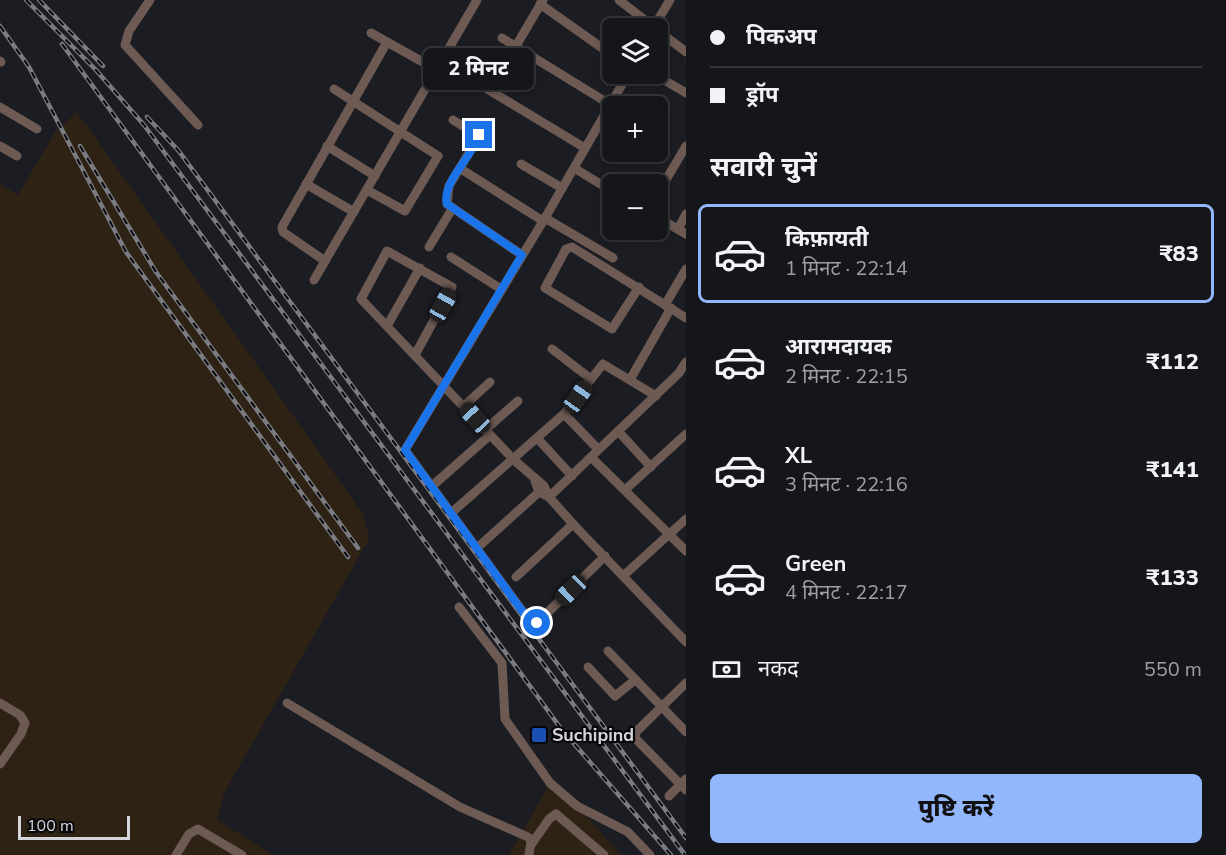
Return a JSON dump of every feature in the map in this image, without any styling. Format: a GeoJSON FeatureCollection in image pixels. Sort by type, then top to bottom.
{"type":"FeatureCollection","features":[{"type":"Feature","properties":{"kind":"street"},"geometry":{"type":"LineString","coordinates":[[150,0],[129,31],[125,45],[198,125]]}},
{"type":"Feature","properties":{"kind":"street"},"geometry":{"type":"LineString","coordinates":[[314,280],[477,0]]}},
{"type":"Feature","properties":{"kind":"street"},"geometry":{"type":"LineString","coordinates":[[619,0],[641,18]]}},
{"type":"Feature","properties":{"kind":"street"},"geometry":{"type":"LineString","coordinates":[[661,18],[670,0]]}},
{"type":"Feature","properties":{"kind":"street"},"geometry":{"type":"LineString","coordinates":[[516,46],[542,2],[602,47]]}},
{"type":"Feature","properties":{"kind":"street"},"geometry":{"type":"LineString","coordinates":[[371,33],[437,70]]}},
{"type":"Feature","properties":{"kind":"street"},"geometry":{"type":"LineString","coordinates":[[502,38],[602,100]]}},
{"type":"Feature","properties":{"kind":"street"},"geometry":{"type":"LineString","coordinates":[[668,39],[686,52]]}},
{"type":"Feature","properties":{"kind":"street"},"geometry":{"type":"LineString","coordinates":[[326,261],[282,230],[387,42]]}},
{"type":"Feature","properties":{"kind":"street"},"geometry":{"type":"LineString","coordinates":[[474,81],[585,148]]}},
{"type":"Feature","properties":{"kind":"street"},"geometry":{"type":"LineString","coordinates":[[668,82],[686,93]]}},
{"type":"Feature","properties":{"kind":"street"},"geometry":{"type":"LineString","coordinates":[[334,89],[438,156],[404,211],[367,190]]}},
{"type":"Feature","properties":{"kind":"street"},"geometry":{"type":"LineString","coordinates":[[0,107],[37,129]]}},
{"type":"Feature","properties":{"kind":"street"},"geometry":{"type":"LineString","coordinates":[[602,119],[544,220],[405,450],[450,514],[534,624],[604,556]]}},
{"type":"Feature","properties":{"kind":"street"},"geometry":{"type":"LineString","coordinates":[[453,120],[479,136],[446,194],[447,204],[522,255]]}},
{"type":"Feature","properties":{"kind":"street"},"geometry":{"type":"LineString","coordinates":[[0,146],[17,156]]}},
{"type":"Feature","properties":{"kind":"street"},"geometry":{"type":"LineString","coordinates":[[327,146],[375,176]]}},
{"type":"Feature","properties":{"kind":"street"},"geometry":{"type":"LineString","coordinates":[[668,176],[686,146]]}},
{"type":"Feature","properties":{"kind":"street"},"geometry":{"type":"LineString","coordinates":[[521,164],[562,188]]}},
{"type":"Feature","properties":{"kind":"street"},"geometry":{"type":"LineString","coordinates":[[574,168],[602,185]]}},
{"type":"Feature","properties":{"kind":"street"},"geometry":{"type":"LineString","coordinates":[[462,169],[544,220],[613,258]]}},
{"type":"Feature","properties":{"kind":"street"},"geometry":{"type":"LineString","coordinates":[[306,184],[354,212]]}},
{"type":"Feature","properties":{"kind":"street"},"geometry":{"type":"LineString","coordinates":[[429,247],[452,209]]}},
{"type":"Feature","properties":{"kind":"street"},"geometry":{"type":"LineString","coordinates":[[668,223],[682,231],[686,214]]}},
{"type":"Feature","properties":{"kind":"street"},"geometry":{"type":"LineString","coordinates":[[639,287],[612,329],[545,288],[568,247],[639,287],[686,318]]}},
{"type":"Feature","properties":{"kind":"street"},"geometry":{"type":"LineString","coordinates":[[415,355],[452,288],[389,251],[386,252],[361,298],[514,460],[535,481],[544,486],[549,497],[573,524],[686,642]]}},
{"type":"Feature","properties":{"kind":"street"},"geometry":{"type":"LineString","coordinates":[[451,257],[501,290]]}},
{"type":"Feature","properties":{"kind":"street"},"geometry":{"type":"LineString","coordinates":[[387,326],[420,268]]}},
{"type":"Feature","properties":{"kind":"street"},"geometry":{"type":"LineString","coordinates":[[631,378],[686,269]]}},
{"type":"Feature","properties":{"kind":"street"},"geometry":{"type":"LineString","coordinates":[[552,348],[591,379]]}},
{"type":"Feature","properties":{"kind":"street"},"geometry":{"type":"LineString","coordinates":[[549,497],[656,396],[686,362]]}},
{"type":"Feature","properties":{"kind":"street"},"geometry":{"type":"LineString","coordinates":[[450,514],[564,414],[603,364],[631,378],[656,396]]}},
{"type":"Feature","properties":{"kind":"street"},"geometry":{"type":"LineString","coordinates":[[464,406],[490,382]]}},
{"type":"Feature","properties":{"kind":"street"},"geometry":{"type":"LineString","coordinates":[[431,487],[518,401]]}},
{"type":"Feature","properties":{"kind":"street"},"geometry":{"type":"LineString","coordinates":[[564,414],[598,449]]}},
{"type":"Feature","properties":{"kind":"street"},"geometry":{"type":"LineString","coordinates":[[618,431],[651,467]]}},
{"type":"Feature","properties":{"kind":"street"},"geometry":{"type":"LineString","coordinates":[[625,490],[686,434]]}},
{"type":"Feature","properties":{"kind":"street"},"geometry":{"type":"LineString","coordinates":[[537,438],[572,476]]}},
{"type":"Feature","properties":{"kind":"street"},"geometry":{"type":"LineString","coordinates":[[591,457],[686,551]]}},
{"type":"Feature","properties":{"kind":"street"},"geometry":{"type":"LineString","coordinates":[[535,481],[539,492],[549,497]]}},
{"type":"Feature","properties":{"kind":"street"},"geometry":{"type":"LineString","coordinates":[[476,549],[539,492]]}},
{"type":"Feature","properties":{"kind":"street"},"geometry":{"type":"LineString","coordinates":[[623,576],[686,519]]}},
{"type":"Feature","properties":{"kind":"street"},"geometry":{"type":"LineString","coordinates":[[516,577],[573,524]]}},
{"type":"Feature","properties":{"kind":"street"},"geometry":{"type":"LineString","coordinates":[[459,607],[502,663],[505,719],[550,783],[577,806],[628,832],[650,855]]}},
{"type":"Feature","properties":{"kind":"street"},"geometry":{"type":"LineString","coordinates":[[608,651],[686,732]]}},
{"type":"Feature","properties":{"kind":"street"},"geometry":{"type":"LineString","coordinates":[[588,667],[615,696],[635,680]]}},
{"type":"Feature","properties":{"kind":"street"},"geometry":{"type":"LineString","coordinates":[[669,796],[684,784],[634,737],[661,706],[686,683]]}},
{"type":"Feature","properties":{"kind":"street"},"geometry":{"type":"LineString","coordinates":[[0,703],[20,715],[25,723],[21,734],[0,764]]}},
{"type":"Feature","properties":{"kind":"street"},"geometry":{"type":"LineString","coordinates":[[287,703],[469,812],[528,837],[530,850]]}},
{"type":"Feature","properties":{"kind":"street"},"geometry":{"type":"LineString","coordinates":[[530,850],[549,819],[556,814],[604,855]]}},
{"type":"Feature","properties":{"kind":"street"},"geometry":{"type":"LineString","coordinates":[[176,855],[189,834],[198,829],[242,855]]}},
{"type":"Feature","properties":{"kind":"shaded area"},"geometry":{"type":"Polygon","coordinates":[[[77,112],[364,515],[369,539],[224,793],[217,820],[274,855],[0,855],[0,184],[18,195],[55,132],[77,112]]]}},
{"type":"Feature","properties":{"kind":"shaded area"},"geometry":{"type":"Polygon","coordinates":[[[549,785],[589,819],[621,855],[509,855],[549,785]]]}},
{"type":"Feature","properties":{"kind":"railway"},"geometry":{"type":"LineString","coordinates":[[26,0],[95,69],[144,125],[685,855]]}},
{"type":"Feature","properties":{"kind":"railway"},"geometry":{"type":"LineString","coordinates":[[39,0],[103,66]]}},
{"type":"Feature","properties":{"kind":"railway"},"geometry":{"type":"LineString","coordinates":[[0,26],[29,67],[126,252],[348,557]]}},
{"type":"Feature","properties":{"kind":"railway"},"geometry":{"type":"LineString","coordinates":[[62,44],[562,730],[671,855]]}},
{"type":"Feature","properties":{"kind":"railway"},"geometry":{"type":"LineString","coordinates":[[147,117],[178,150],[686,838]]}},
{"type":"Feature","properties":{"kind":"railway"},"geometry":{"type":"LineString","coordinates":[[80,146],[156,272],[358,548]]}},
{"type":"Feature","properties":{"kind":"place","name":"Suchipind"},"geometry":{"type":"Point","coordinates":[539,735]}},
{"type":"Feature","properties":{"kind":"route"},"geometry":{"type":"LineString","coordinates":[[479,135],[462,169],[449,186],[446,194],[447,204],[522,255],[405,450],[531,623],[537,623]]}}]}
